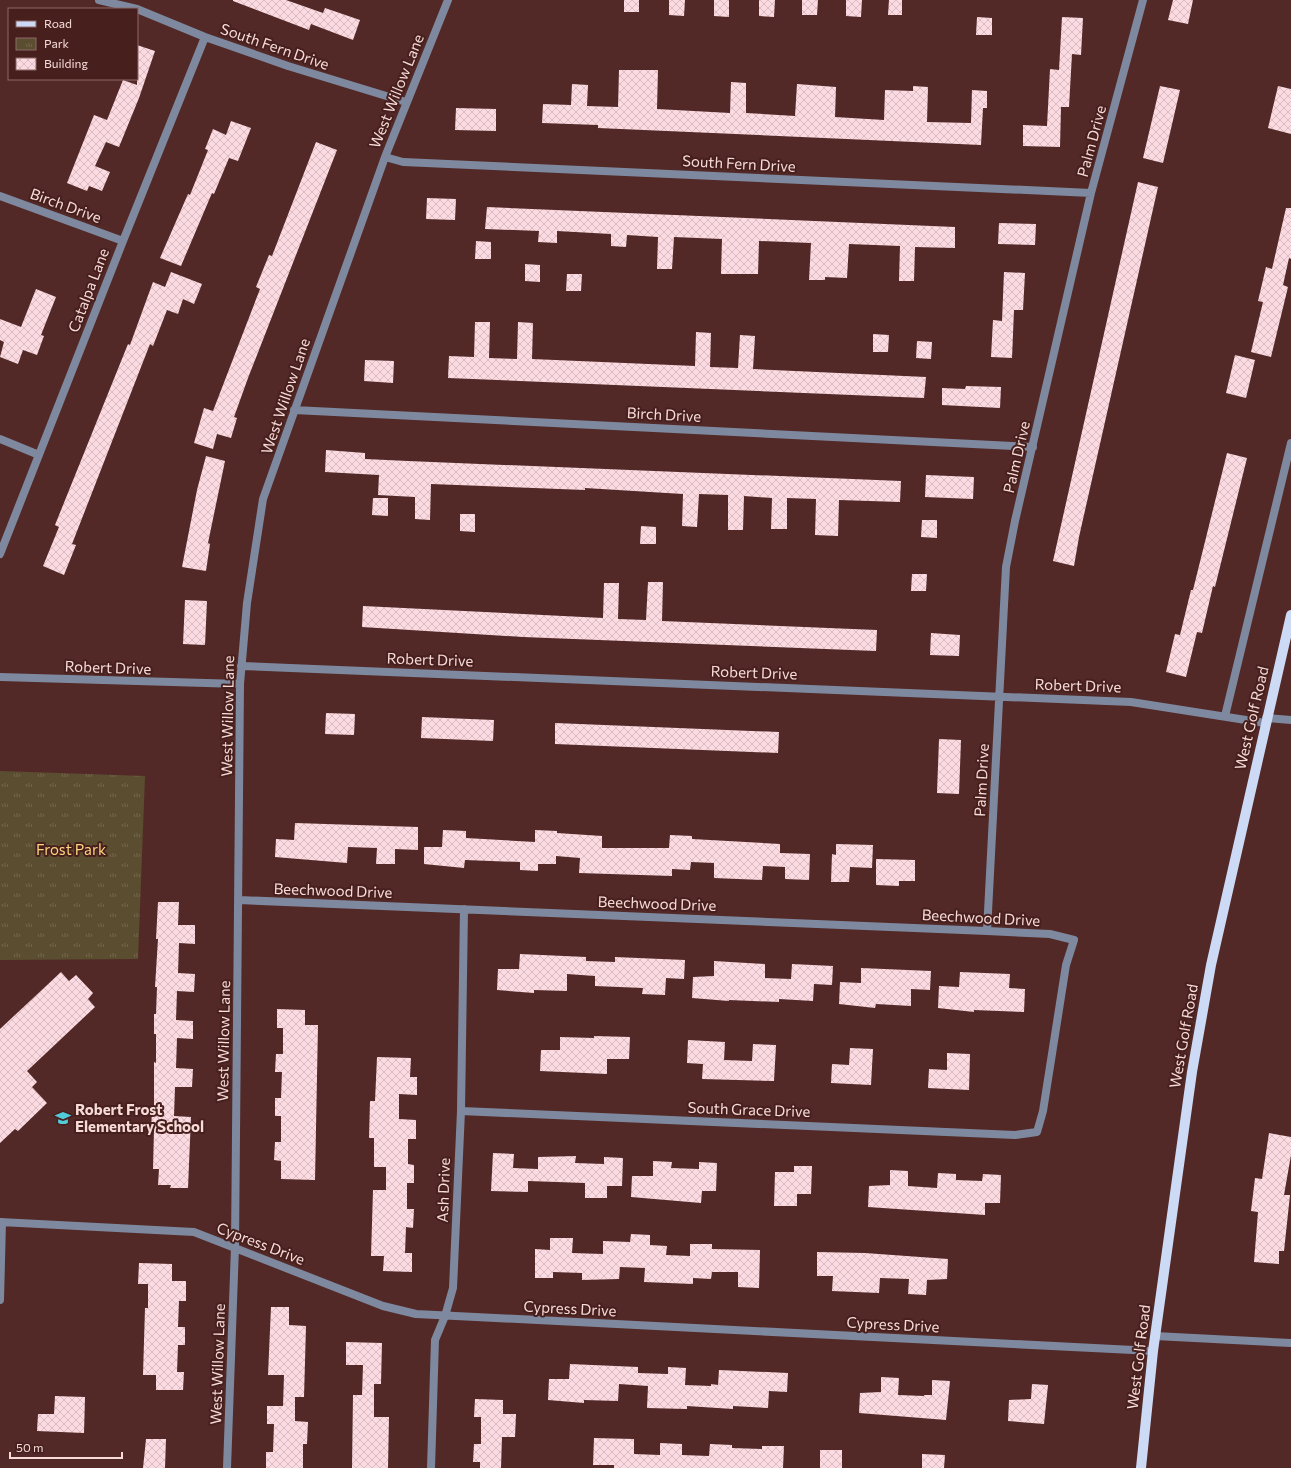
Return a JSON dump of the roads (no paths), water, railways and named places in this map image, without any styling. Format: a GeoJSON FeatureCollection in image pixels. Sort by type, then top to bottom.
{"type":"FeatureCollection","features":[{"type":"Feature","properties":{"kind":"main road","name":"West Golf Road"},"geometry":{"type":"LineString","coordinates":[[1141,1468],[1155,1336],[1192,1072],[1206,988],[1265,721],[1291,615]]}},
{"type":"Feature","properties":{"kind":"street","name":"South Fern Drive"},"geometry":{"type":"LineString","coordinates":[[99,0],[133,8]]}},
{"type":"Feature","properties":{"kind":"street","name":"West Willow Lane"},"geometry":{"type":"LineString","coordinates":[[227,1468],[235,1247],[240,684],[247,603],[263,499],[385,157],[448,0]]}},
{"type":"Feature","properties":{"kind":"street","name":"Palm Drive"},"geometry":{"type":"LineString","coordinates":[[987,931],[1006,567],[1091,193],[1143,0]]}},
{"type":"Feature","properties":{"kind":"street","name":"South Fern Drive"},"geometry":{"type":"LineString","coordinates":[[138,9],[205,37],[325,79],[406,102]]}},
{"type":"Feature","properties":{"kind":"street","name":"Catalpa Lane"},"geometry":{"type":"LineString","coordinates":[[0,554],[205,37]]}},
{"type":"Feature","properties":{"kind":"street","name":"South Fern Drive"},"geometry":{"type":"LineString","coordinates":[[385,157],[403,162],[1091,193]]}},
{"type":"Feature","properties":{"kind":"street","name":"Birch Drive"},"geometry":{"type":"LineString","coordinates":[[0,196],[123,241]]}},
{"type":"Feature","properties":{"kind":"street","name":"Birch Drive"},"geometry":{"type":"LineString","coordinates":[[294,410],[1033,447]]}},
{"type":"Feature","properties":{"kind":"street"},"geometry":{"type":"LineString","coordinates":[[0,439],[39,455]]}},
{"type":"Feature","properties":{"kind":"street","name":"West Golf Road"},"geometry":{"type":"LineString","coordinates":[[1225,716],[1291,443]]}},
{"type":"Feature","properties":{"kind":"street","name":"Robert Drive"},"geometry":{"type":"LineString","coordinates":[[241,666],[1131,702],[1265,721],[1291,720]]}},
{"type":"Feature","properties":{"kind":"street","name":"Robert Drive"},"geometry":{"type":"LineString","coordinates":[[0,678],[240,684]]}},
{"type":"Feature","properties":{"kind":"street","name":"Beechwood Drive"},"geometry":{"type":"LineString","coordinates":[[239,900],[1050,934],[1074,940],[1066,965],[1043,1111],[1037,1132]]}},
{"type":"Feature","properties":{"kind":"street","name":"Ash Drive"},"geometry":{"type":"LineString","coordinates":[[431,1468],[435,1340],[445,1316],[453,1288],[461,1111],[464,909]]}},
{"type":"Feature","properties":{"kind":"street","name":"South Grace Drive"},"geometry":{"type":"LineString","coordinates":[[461,1111],[1007,1134],[1037,1132]]}},
{"type":"Feature","properties":{"kind":"street"},"geometry":{"type":"LineString","coordinates":[[0,1300],[1,1222]]}},
{"type":"Feature","properties":{"kind":"street","name":"Cypress Drive"},"geometry":{"type":"LineString","coordinates":[[1,1222],[194,1232],[383,1306],[416,1314],[1153,1351]]}},
{"type":"Feature","properties":{"kind":"street"},"geometry":{"type":"LineString","coordinates":[[1155,1336],[1291,1343]]}},
{"type":"Feature","properties":{"kind":"place","name":"Robert Frost Elementary School"},"geometry":{"type":"Point","coordinates":[63,1118]}},
{"type":"Feature","properties":{"kind":"park label","name":"Frost Park"},"geometry":{"type":"Point","coordinates":[71,849]}}]}
